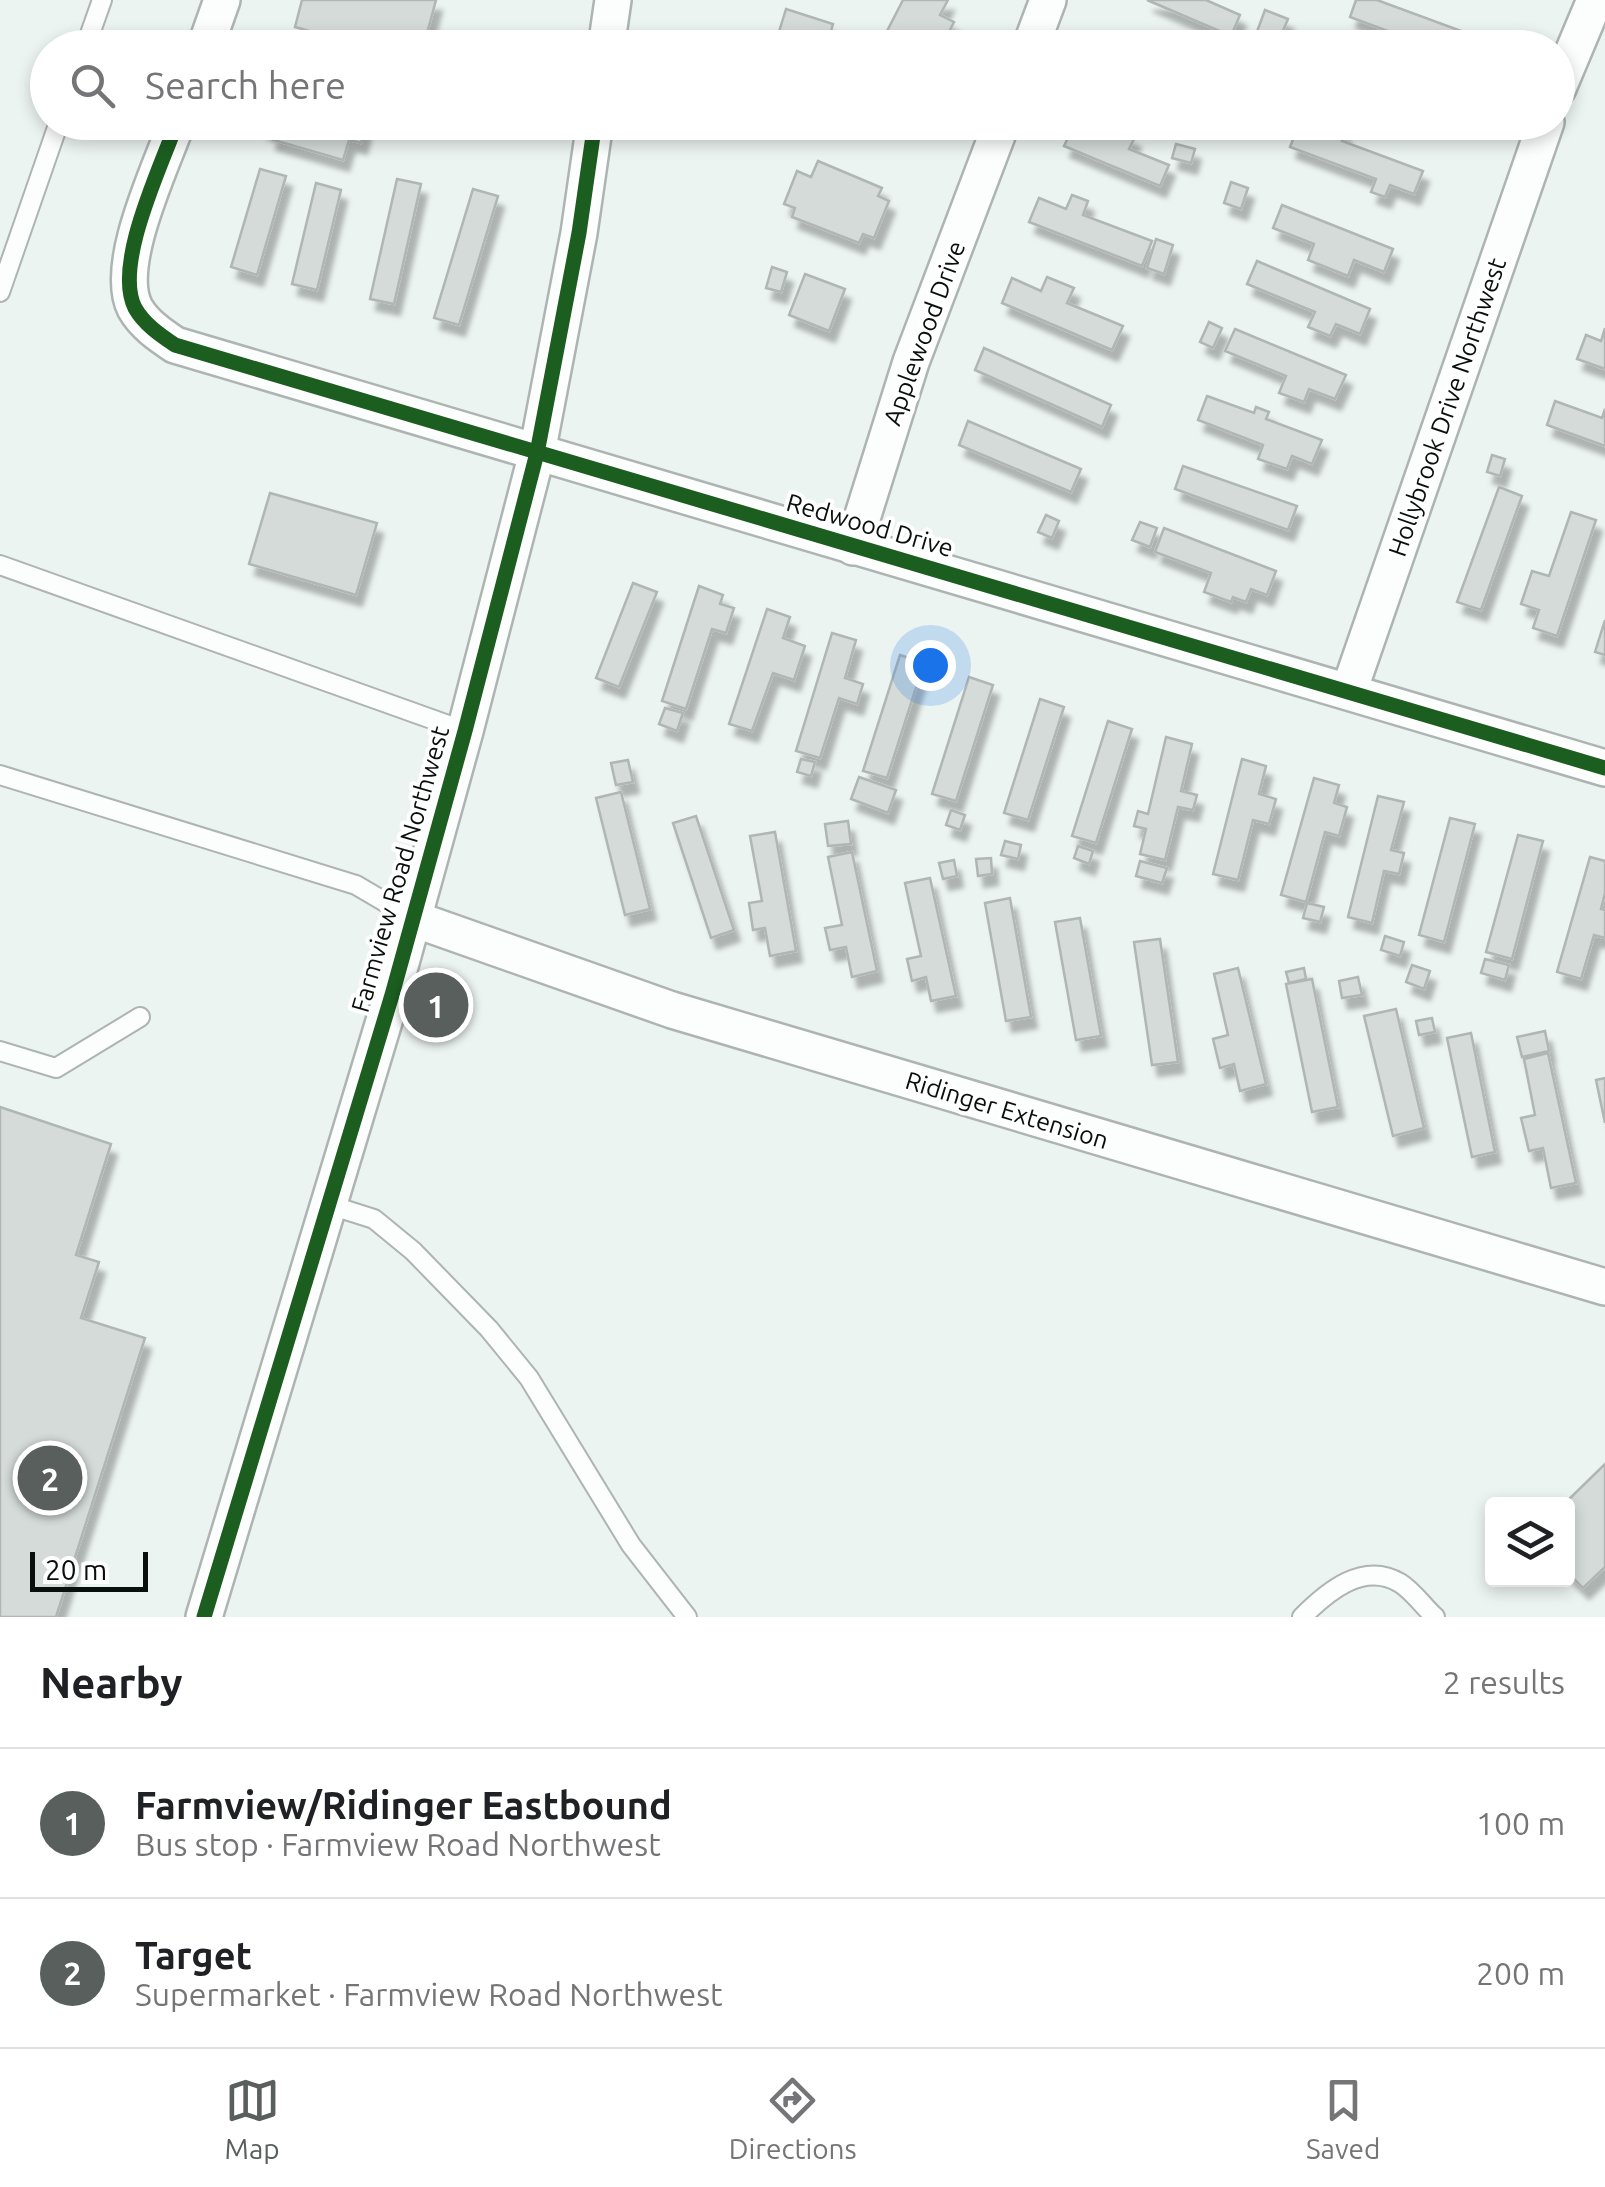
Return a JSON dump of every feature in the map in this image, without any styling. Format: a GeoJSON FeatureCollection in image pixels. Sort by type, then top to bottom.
{"type":"FeatureCollection","features":[{"type":"Feature","properties":{"kind":"street"},"geometry":{"type":"LineString","coordinates":[[211,30],[222,0]]}},
{"type":"Feature","properties":{"kind":"street"},"geometry":{"type":"LineString","coordinates":[[609,30],[613,0]]}},
{"type":"Feature","properties":{"kind":"street"},"geometry":{"type":"LineString","coordinates":[[1037,30],[1048,0]]}},
{"type":"Feature","properties":{"kind":"street"},"geometry":{"type":"LineString","coordinates":[[1575,46],[1594,0]]}},
{"type":"Feature","properties":{"kind":"street","name":"Redwood Drive"},"geometry":{"type":"LineString","coordinates":[[170,140],[130,251],[128,280],[134,307],[152,329],[175,344],[1605,768]]}},
{"type":"Feature","properties":{"kind":"street","name":"Farmview Road Northwest"},"geometry":{"type":"LineString","coordinates":[[204,1617],[414,919],[465,731],[538,453],[592,140]]}},
{"type":"Feature","properties":{"kind":"street","name":"Applewood Drive"},"geometry":{"type":"LineString","coordinates":[[854,547],[911,362],[995,140]]}},
{"type":"Feature","properties":{"kind":"street","name":"Hollybrook Drive Northwest"},"geometry":{"type":"LineString","coordinates":[[1349,691],[1540,140]]}},
{"type":"Feature","properties":{"kind":"street","name":"Ridinger Extension"},"geometry":{"type":"LineString","coordinates":[[414,919],[672,1010],[1605,1288]]}},
{"type":"Feature","properties":{"kind":"lane"},"geometry":{"type":"LineString","coordinates":[[92,30],[102,0]]}},
{"type":"Feature","properties":{"kind":"lane"},"geometry":{"type":"LineString","coordinates":[[0,292],[53,140]]}},
{"type":"Feature","properties":{"kind":"lane"},"geometry":{"type":"LineString","coordinates":[[0,565],[465,731]]}},
{"type":"Feature","properties":{"kind":"lane"},"geometry":{"type":"LineString","coordinates":[[0,774],[356,885],[414,919]]}},
{"type":"Feature","properties":{"kind":"lane"},"geometry":{"type":"LineString","coordinates":[[0,1051],[56,1068],[140,1017]]}},
{"type":"Feature","properties":{"kind":"lane"},"geometry":{"type":"LineString","coordinates":[[330,1204],[374,1220],[413,1251],[489,1329],[528,1378],[632,1546],[688,1617]]}},
{"type":"Feature","properties":{"kind":"lane"},"geometry":{"type":"LineString","coordinates":[[1302,1617],[1330,1590],[1351,1580],[1378,1577],[1400,1584],[1435,1617]]}},
{"type":"Feature","properties":{"kind":"building"},"geometry":{"type":"Polygon","coordinates":[[[302,0],[436,0],[428,30],[295,27],[302,0]]]}},
{"type":"Feature","properties":{"kind":"building"},"geometry":{"type":"Polygon","coordinates":[[[903,0],[948,0],[940,15],[954,22],[950,30],[888,30],[903,0]]]}},
{"type":"Feature","properties":{"kind":"building"},"geometry":{"type":"Polygon","coordinates":[[[1147,0],[1206,0],[1240,15],[1234,30],[1217,30],[1147,0]]]}},
{"type":"Feature","properties":{"kind":"building"},"geometry":{"type":"Polygon","coordinates":[[[1356,0],[1377,0],[1458,30],[1385,30],[1350,17],[1356,0]]]}},
{"type":"Feature","properties":{"kind":"building"},"geometry":{"type":"Polygon","coordinates":[[[786,9],[833,24],[831,30],[780,30],[786,9]]]}},
{"type":"Feature","properties":{"kind":"building"},"geometry":{"type":"Polygon","coordinates":[[[1265,10],[1288,19],[1283,30],[1258,30],[1265,10]]]}},
{"type":"Feature","properties":{"kind":"building"},"geometry":{"type":"Polygon","coordinates":[[[273,140],[349,140],[343,160],[273,140]]]}},
{"type":"Feature","properties":{"kind":"building"},"geometry":{"type":"Polygon","coordinates":[[[1067,140],[1134,140],[1129,149],[1169,165],[1160,186],[1064,146],[1067,140]]]}},
{"type":"Feature","properties":{"kind":"building"},"geometry":{"type":"Polygon","coordinates":[[[1293,140],[1342,140],[1423,171],[1414,194],[1390,185],[1385,197],[1371,192],[1376,179],[1290,147],[1293,140]]]}},
{"type":"Feature","properties":{"kind":"building"},"geometry":{"type":"Polygon","coordinates":[[[1176,144],[1195,149],[1191,163],[1172,158],[1176,144]]]}},
{"type":"Feature","properties":{"kind":"building"},"geometry":{"type":"Polygon","coordinates":[[[818,161],[882,188],[878,196],[889,201],[874,238],[863,234],[859,243],[792,217],[795,208],[784,204],[797,171],[811,177],[818,161]]]}},
{"type":"Feature","properties":{"kind":"building"},"geometry":{"type":"Polygon","coordinates":[[[260,169],[286,176],[257,275],[231,267],[260,169]]]}},
{"type":"Feature","properties":{"kind":"building"},"geometry":{"type":"Polygon","coordinates":[[[397,179],[421,184],[394,304],[370,299],[397,179]]]}},
{"type":"Feature","properties":{"kind":"building"},"geometry":{"type":"Polygon","coordinates":[[[1231,182],[1248,188],[1241,209],[1224,203],[1231,182]]]}},
{"type":"Feature","properties":{"kind":"building"},"geometry":{"type":"Polygon","coordinates":[[[316,183],[341,190],[317,290],[292,284],[316,183]]]}},
{"type":"Feature","properties":{"kind":"building"},"geometry":{"type":"Polygon","coordinates":[[[473,189],[498,196],[459,325],[434,318],[473,189]]]}},
{"type":"Feature","properties":{"kind":"building"},"geometry":{"type":"Polygon","coordinates":[[[1072,195],[1088,201],[1083,215],[1152,241],[1142,266],[1029,222],[1039,198],[1066,209],[1072,195]]]}},
{"type":"Feature","properties":{"kind":"building"},"geometry":{"type":"Polygon","coordinates":[[[1282,205],[1393,249],[1384,272],[1354,260],[1348,276],[1308,260],[1314,244],[1273,228],[1282,205]]]}},
{"type":"Feature","properties":{"kind":"building"},"geometry":{"type":"Polygon","coordinates":[[[1156,239],[1173,245],[1164,274],[1147,268],[1156,239]]]}},
{"type":"Feature","properties":{"kind":"building"},"geometry":{"type":"Polygon","coordinates":[[[1257,261],[1370,309],[1360,334],[1336,324],[1330,336],[1308,327],[1315,312],[1247,284],[1257,261]]]}},
{"type":"Feature","properties":{"kind":"building"},"geometry":{"type":"Polygon","coordinates":[[[772,267],[787,272],[781,292],[766,288],[772,267]]]}},
{"type":"Feature","properties":{"kind":"building"},"geometry":{"type":"Polygon","coordinates":[[[805,274],[845,289],[829,331],[789,315],[805,274]]]}},
{"type":"Feature","properties":{"kind":"building"},"geometry":{"type":"Polygon","coordinates":[[[1047,277],[1074,288],[1067,303],[1123,326],[1112,350],[1002,303],[1012,278],[1041,291],[1047,277]]]}},
{"type":"Feature","properties":{"kind":"building"},"geometry":{"type":"Polygon","coordinates":[[[1209,322],[1222,328],[1213,348],[1200,342],[1209,322]]]}},
{"type":"Feature","properties":{"kind":"building"},"geometry":{"type":"Polygon","coordinates":[[[1605,328],[1605,369],[1577,359],[1586,335],[1601,341],[1605,328]]]}},
{"type":"Feature","properties":{"kind":"building"},"geometry":{"type":"Polygon","coordinates":[[[1235,329],[1346,375],[1335,399],[1309,389],[1304,402],[1279,393],[1286,376],[1225,351],[1235,329]]]}},
{"type":"Feature","properties":{"kind":"building"},"geometry":{"type":"Polygon","coordinates":[[[984,348],[1111,405],[1102,427],[975,370],[984,348]]]}},
{"type":"Feature","properties":{"kind":"building"},"geometry":{"type":"Polygon","coordinates":[[[1207,396],[1254,413],[1256,407],[1269,412],[1266,419],[1322,440],[1312,464],[1292,456],[1287,469],[1258,459],[1263,445],[1198,420],[1207,396]]]}},
{"type":"Feature","properties":{"kind":"building"},"geometry":{"type":"Polygon","coordinates":[[[1555,401],[1602,418],[1605,409],[1605,446],[1547,425],[1555,401]]]}},
{"type":"Feature","properties":{"kind":"building"},"geometry":{"type":"Polygon","coordinates":[[[968,421],[1081,469],[1071,492],[959,445],[968,421]]]}},
{"type":"Feature","properties":{"kind":"building"},"geometry":{"type":"Polygon","coordinates":[[[1492,455],[1505,459],[1500,476],[1487,472],[1492,455]]]}},
{"type":"Feature","properties":{"kind":"building"},"geometry":{"type":"Polygon","coordinates":[[[1183,466],[1297,506],[1288,530],[1175,489],[1183,466]]]}},
{"type":"Feature","properties":{"kind":"building"},"geometry":{"type":"Polygon","coordinates":[[[1499,487],[1522,496],[1481,610],[1457,602],[1499,487]]]}},
{"type":"Feature","properties":{"kind":"building"},"geometry":{"type":"Polygon","coordinates":[[[270,493],[377,523],[356,595],[249,564],[270,493]]]}},
{"type":"Feature","properties":{"kind":"building"},"geometry":{"type":"Polygon","coordinates":[[[1571,512],[1596,520],[1557,636],[1533,628],[1539,610],[1521,604],[1532,571],[1549,576],[1571,512]]]}},
{"type":"Feature","properties":{"kind":"building"},"geometry":{"type":"Polygon","coordinates":[[[1046,515],[1059,521],[1052,538],[1038,532],[1046,515]]]}},
{"type":"Feature","properties":{"kind":"building"},"geometry":{"type":"Polygon","coordinates":[[[1140,522],[1157,528],[1150,547],[1132,540],[1140,522]]]}},
{"type":"Feature","properties":{"kind":"building"},"geometry":{"type":"Polygon","coordinates":[[[1164,528],[1276,571],[1267,595],[1251,589],[1246,602],[1233,597],[1231,602],[1204,592],[1211,573],[1155,552],[1164,528]]]}},
{"type":"Feature","properties":{"kind":"building"},"geometry":{"type":"Polygon","coordinates":[[[633,583],[657,592],[619,687],[596,678],[633,583]]]}},
{"type":"Feature","properties":{"kind":"building"},"geometry":{"type":"Polygon","coordinates":[[[699,586],[723,595],[720,604],[734,608],[726,633],[712,629],[686,709],[662,701],[699,586]]]}},
{"type":"Feature","properties":{"kind":"building"},"geometry":{"type":"Polygon","coordinates":[[[767,609],[790,617],[783,638],[805,646],[794,680],[773,673],[752,731],[729,724],[767,609]]]}},
{"type":"Feature","properties":{"kind":"building"},"geometry":{"type":"Polygon","coordinates":[[[1605,620],[1605,655],[1595,652],[1605,620]]]}},
{"type":"Feature","properties":{"kind":"building"},"geometry":{"type":"Polygon","coordinates":[[[832,633],[856,640],[845,678],[863,684],[857,704],[839,698],[820,758],[796,751],[832,633]]]}},
{"type":"Feature","properties":{"kind":"building"},"geometry":{"type":"Polygon","coordinates":[[[900,655],[924,663],[887,778],[863,771],[900,655]]]}},
{"type":"Feature","properties":{"kind":"building"},"geometry":{"type":"Polygon","coordinates":[[[969,677],[993,685],[956,801],[932,794],[969,677]]]}},
{"type":"Feature","properties":{"kind":"building"},"geometry":{"type":"Polygon","coordinates":[[[1040,699],[1064,707],[1028,820],[1004,813],[1040,699]]]}},
{"type":"Feature","properties":{"kind":"building"},"geometry":{"type":"Polygon","coordinates":[[[665,708],[683,713],[677,731],[659,724],[665,708]]]}},
{"type":"Feature","properties":{"kind":"building"},"geometry":{"type":"Polygon","coordinates":[[[1108,721],[1132,729],[1096,843],[1072,836],[1108,721]]]}},
{"type":"Feature","properties":{"kind":"building"},"geometry":{"type":"Polygon","coordinates":[[[1166,737],[1192,744],[1181,791],[1197,795],[1193,810],[1178,807],[1165,860],[1140,854],[1146,829],[1134,826],[1138,811],[1148,814],[1166,737]]]}},
{"type":"Feature","properties":{"kind":"building"},"geometry":{"type":"Polygon","coordinates":[[[801,759],[815,762],[811,776],[797,772],[801,759]]]}},
{"type":"Feature","properties":{"kind":"building"},"geometry":{"type":"Polygon","coordinates":[[[1242,759],[1266,766],[1259,794],[1276,799],[1269,824],[1253,820],[1238,880],[1213,874],[1242,759]]]}},
{"type":"Feature","properties":{"kind":"building"},"geometry":{"type":"Polygon","coordinates":[[[628,760],[633,782],[616,785],[611,763],[628,760]]]}},
{"type":"Feature","properties":{"kind":"building"},"geometry":{"type":"Polygon","coordinates":[[[859,777],[896,790],[888,813],[851,799],[859,777]]]}},
{"type":"Feature","properties":{"kind":"building"},"geometry":{"type":"Polygon","coordinates":[[[1314,778],[1339,785],[1334,803],[1347,807],[1339,836],[1325,832],[1306,902],[1281,895],[1314,778]]]}},
{"type":"Feature","properties":{"kind":"building"},"geometry":{"type":"Polygon","coordinates":[[[621,792],[650,909],[625,915],[596,798],[621,792]]]}},
{"type":"Feature","properties":{"kind":"building"},"geometry":{"type":"Polygon","coordinates":[[[1378,796],[1404,802],[1391,850],[1404,853],[1399,874],[1384,871],[1372,923],[1348,917],[1378,796]]]}},
{"type":"Feature","properties":{"kind":"building"},"geometry":{"type":"Polygon","coordinates":[[[951,810],[965,815],[960,830],[946,825],[951,810]]]}},
{"type":"Feature","properties":{"kind":"building"},"geometry":{"type":"Polygon","coordinates":[[[696,816],[734,930],[711,938],[673,823],[696,816]]]}},
{"type":"Feature","properties":{"kind":"building"},"geometry":{"type":"Polygon","coordinates":[[[1450,818],[1475,824],[1444,942],[1419,935],[1450,818]]]}},
{"type":"Feature","properties":{"kind":"building"},"geometry":{"type":"Polygon","coordinates":[[[848,821],[851,844],[828,846],[825,824],[848,821]]]}},
{"type":"Feature","properties":{"kind":"building"},"geometry":{"type":"Polygon","coordinates":[[[775,832],[796,951],[770,956],[765,928],[753,930],[749,903],[762,901],[750,836],[775,832]]]}},
{"type":"Feature","properties":{"kind":"building"},"geometry":{"type":"Polygon","coordinates":[[[1518,835],[1543,841],[1512,959],[1486,952],[1518,835]]]}},
{"type":"Feature","properties":{"kind":"building"},"geometry":{"type":"Polygon","coordinates":[[[1005,841],[1021,845],[1018,859],[1001,855],[1005,841]]]}},
{"type":"Feature","properties":{"kind":"building"},"geometry":{"type":"Polygon","coordinates":[[[1078,846],[1093,851],[1089,864],[1074,858],[1078,846]]]}},
{"type":"Feature","properties":{"kind":"building"},"geometry":{"type":"Polygon","coordinates":[[[852,852],[877,971],[852,977],[846,947],[830,950],[825,928],[842,925],[828,857],[852,852]]]}},
{"type":"Feature","properties":{"kind":"building"},"geometry":{"type":"Polygon","coordinates":[[[1590,857],[1605,861],[1601,909],[1605,910],[1605,938],[1594,935],[1581,979],[1557,972],[1590,857]]]}},
{"type":"Feature","properties":{"kind":"building"},"geometry":{"type":"Polygon","coordinates":[[[991,858],[992,874],[978,876],[976,859],[991,858]]]}},
{"type":"Feature","properties":{"kind":"building"},"geometry":{"type":"Polygon","coordinates":[[[954,860],[957,876],[943,879],[939,863],[954,860]]]}},
{"type":"Feature","properties":{"kind":"building"},"geometry":{"type":"Polygon","coordinates":[[[1140,861],[1167,868],[1162,883],[1136,876],[1140,861]]]}},
{"type":"Feature","properties":{"kind":"building"},"geometry":{"type":"Polygon","coordinates":[[[930,878],[956,996],[931,1001],[926,977],[912,981],[907,959],[921,956],[905,883],[930,878]]]}},
{"type":"Feature","properties":{"kind":"building"},"geometry":{"type":"Polygon","coordinates":[[[1010,898],[1031,1017],[1006,1021],[985,903],[1010,898]]]}},
{"type":"Feature","properties":{"kind":"building"},"geometry":{"type":"Polygon","coordinates":[[[1307,903],[1324,907],[1320,922],[1303,918],[1307,903]]]}},
{"type":"Feature","properties":{"kind":"building"},"geometry":{"type":"Polygon","coordinates":[[[1080,918],[1101,1036],[1076,1040],[1055,922],[1080,918]]]}},
{"type":"Feature","properties":{"kind":"building"},"geometry":{"type":"Polygon","coordinates":[[[1385,936],[1404,942],[1400,956],[1381,950],[1385,936]]]}},
{"type":"Feature","properties":{"kind":"building"},"geometry":{"type":"Polygon","coordinates":[[[1160,939],[1178,1062],[1152,1065],[1134,942],[1160,939]]]}},
{"type":"Feature","properties":{"kind":"building"},"geometry":{"type":"Polygon","coordinates":[[[1485,959],[1509,965],[1505,980],[1481,973],[1485,959]]]}},
{"type":"Feature","properties":{"kind":"building"},"geometry":{"type":"Polygon","coordinates":[[[1412,965],[1430,971],[1424,989],[1406,982],[1412,965]]]}},
{"type":"Feature","properties":{"kind":"building"},"geometry":{"type":"Polygon","coordinates":[[[1238,968],[1266,1084],[1240,1091],[1234,1064],[1220,1068],[1213,1039],[1228,1035],[1214,974],[1238,968]]]}},
{"type":"Feature","properties":{"kind":"building"},"geometry":{"type":"Polygon","coordinates":[[[1304,968],[1306,979],[1289,983],[1286,972],[1304,968]]]}},
{"type":"Feature","properties":{"kind":"building"},"geometry":{"type":"Polygon","coordinates":[[[1358,977],[1362,995],[1342,998],[1339,981],[1358,977]]]}},
{"type":"Feature","properties":{"kind":"building"},"geometry":{"type":"Polygon","coordinates":[[[1312,979],[1338,1107],[1312,1112],[1286,984],[1312,979]]]}},
{"type":"Feature","properties":{"kind":"building"},"geometry":{"type":"Polygon","coordinates":[[[1396,1009],[1424,1128],[1393,1136],[1364,1016],[1396,1009]]]}},
{"type":"Feature","properties":{"kind":"building"},"geometry":{"type":"Polygon","coordinates":[[[1432,1018],[1435,1032],[1419,1035],[1416,1021],[1432,1018]]]}},
{"type":"Feature","properties":{"kind":"building"},"geometry":{"type":"Polygon","coordinates":[[[1545,1031],[1549,1051],[1522,1057],[1517,1037],[1545,1031]]]}},
{"type":"Feature","properties":{"kind":"building"},"geometry":{"type":"Polygon","coordinates":[[[1471,1033],[1495,1152],[1472,1157],[1447,1038],[1471,1033]]]}},
{"type":"Feature","properties":{"kind":"building"},"geometry":{"type":"Polygon","coordinates":[[[1548,1053],[1576,1183],[1551,1188],[1543,1148],[1529,1151],[1521,1118],[1535,1115],[1524,1059],[1548,1053]]]}},
{"type":"Feature","properties":{"kind":"building"},"geometry":{"type":"Polygon","coordinates":[[[1605,1078],[1605,1123],[1596,1080],[1605,1078]]]}},
{"type":"Feature","properties":{"kind":"building"},"geometry":{"type":"Polygon","coordinates":[[[0,1107],[111,1144],[76,1255],[99,1262],[81,1318],[145,1338],[56,1617],[0,1617],[0,1107]]]}},
{"type":"Feature","properties":{"kind":"building"},"geometry":{"type":"Polygon","coordinates":[[[1605,1464],[1605,1567],[1583,1588],[1575,1580],[1575,1497],[1571,1497],[1605,1464]]]}},
{"type":"Feature","properties":{"kind":"cycle path"},"geometry":{"type":"LineString","coordinates":[[170,140],[134,242],[130,290],[135,308],[148,324],[175,345],[1605,768]]}},
{"type":"Feature","properties":{"kind":"cycle path"},"geometry":{"type":"LineString","coordinates":[[204,1617],[392,995],[465,731],[537,453],[579,233],[592,140]]}},
{"type":"Feature","properties":{"kind":"place","name":"Farmview/Ridinger Eastbound"},"geometry":{"type":"Point","coordinates":[436,1005]}},
{"type":"Feature","properties":{"kind":"place","name":"Target"},"geometry":{"type":"Point","coordinates":[50,1478]}}]}
